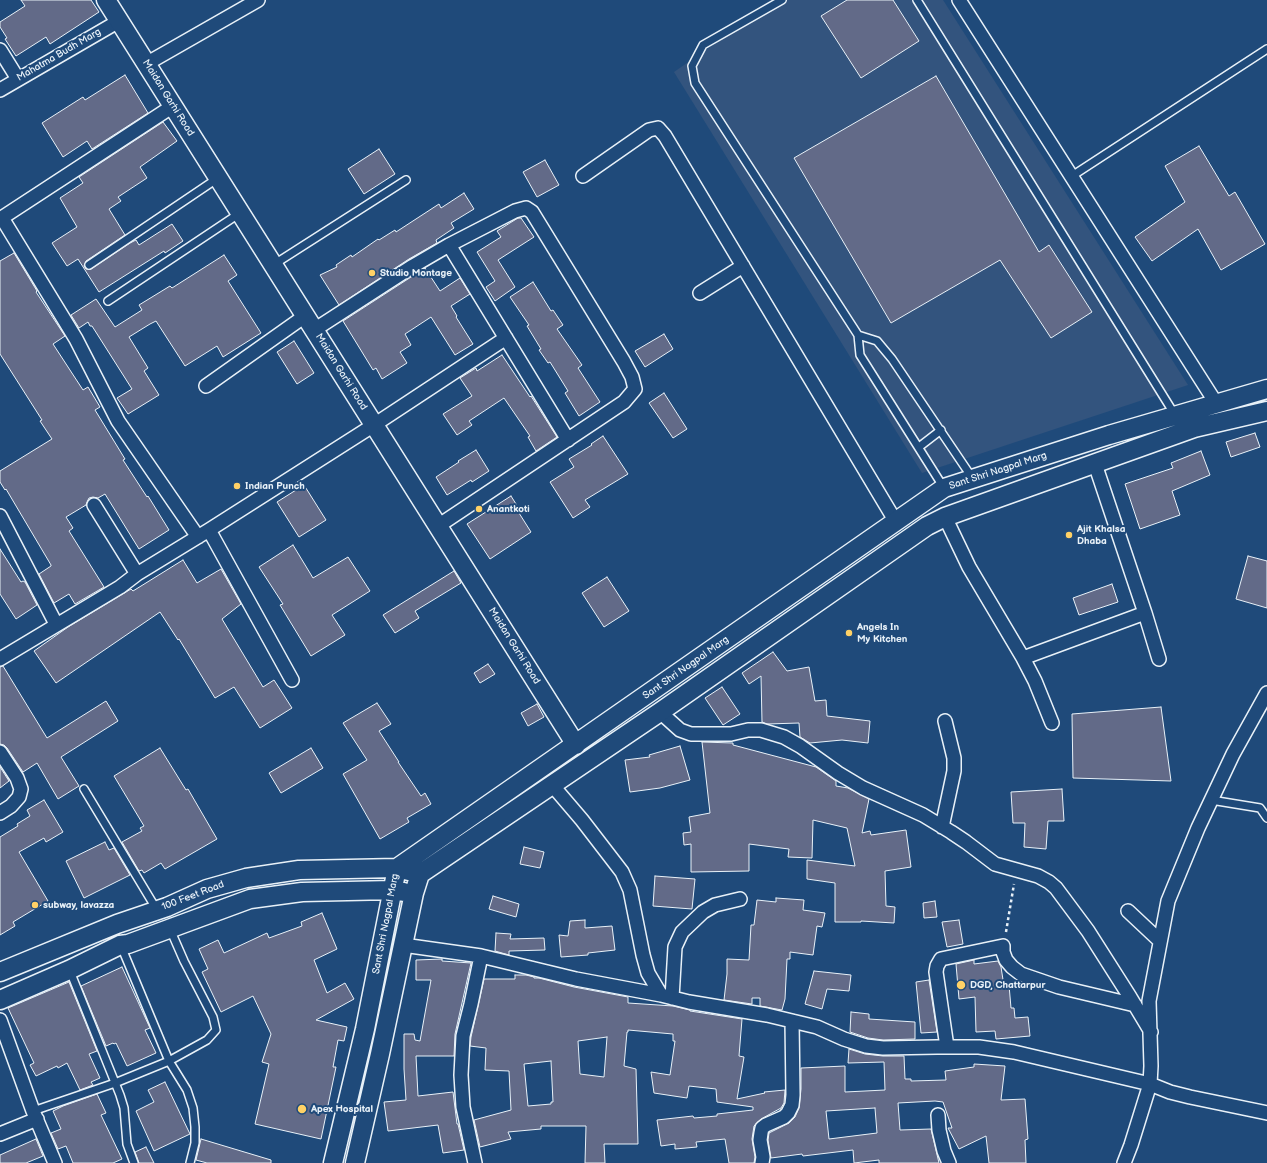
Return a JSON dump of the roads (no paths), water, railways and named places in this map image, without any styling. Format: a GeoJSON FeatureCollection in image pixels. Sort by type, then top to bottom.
{"type":"FeatureCollection","features":[{"type":"Feature","properties":{"kind":"main road","name":"Maidan Garhi Road"},"geometry":{"type":"LineString","coordinates":[[106,0],[576,745]]}},
{"type":"Feature","properties":{"kind":"main road","name":"Sant Shri Nagpal Marg"},"geometry":{"type":"LineString","coordinates":[[333,1163],[365,1029],[397,868],[944,488],[1109,435],[1267,389]]}},
{"type":"Feature","properties":{"kind":"main road"},"geometry":{"type":"LineString","coordinates":[[420,874],[553,786],[927,526],[945,517],[1194,428],[1267,411]]}},
{"type":"Feature","properties":{"kind":"main road","name":"100 Feet Road"},"geometry":{"type":"LineString","coordinates":[[0,972],[117,924],[167,907],[206,889],[246,878],[299,870],[397,868],[420,874]]}},
{"type":"Feature","properties":{"kind":"main road","name":"Sant Shri Nagpal Marg"},"geometry":{"type":"LineString","coordinates":[[355,1163],[414,893],[420,874]]}},
{"type":"Feature","properties":{"kind":"main road"},"geometry":{"type":"LineString","coordinates":[[0,1000],[69,970],[120,945],[128,944],[250,899],[302,892],[393,890],[414,893]]}},
{"type":"Feature","properties":{"kind":"street"},"geometry":{"type":"LineString","coordinates":[[146,64],[258,0]]}},
{"type":"Feature","properties":{"kind":"street"},"geometry":{"type":"LineString","coordinates":[[959,0],[1216,403]]}},
{"type":"Feature","properties":{"kind":"street","name":"Mahatma Budh Marg"},"geometry":{"type":"LineString","coordinates":[[0,90],[119,21]]}},
{"type":"Feature","properties":{"kind":"street"},"geometry":{"type":"LineString","coordinates":[[0,50],[18,79]]}},
{"type":"Feature","properties":{"kind":"street"},"geometry":{"type":"LineString","coordinates":[[173,106],[1,218],[76,339],[118,421],[203,534],[292,680]]}},
{"type":"Feature","properties":{"kind":"street"},"geometry":{"type":"LineString","coordinates":[[583,176],[650,130],[658,128],[665,136],[896,522]]}},
{"type":"Feature","properties":{"kind":"street"},"geometry":{"type":"LineString","coordinates":[[206,386],[310,323],[449,245],[515,211],[526,208],[532,212],[624,362],[632,377],[635,389],[624,402],[438,526]]}},
{"type":"Feature","properties":{"kind":"street"},"geometry":{"type":"LineString","coordinates":[[449,245],[568,440]]}},
{"type":"Feature","properties":{"kind":"street"},"geometry":{"type":"LineString","coordinates":[[700,293],[743,266]]}},
{"type":"Feature","properties":{"kind":"street"},"geometry":{"type":"LineString","coordinates":[[2,653],[120,587],[137,574],[203,534],[374,425],[506,338]]}},
{"type":"Feature","properties":{"kind":"street"},"geometry":{"type":"LineString","coordinates":[[1095,464],[1159,659]]}},
{"type":"Feature","properties":{"kind":"street"},"geometry":{"type":"LineString","coordinates":[[94,505],[137,574]]}},
{"type":"Feature","properties":{"kind":"street"},"geometry":{"type":"LineString","coordinates":[[0,516],[56,624]]}},
{"type":"Feature","properties":{"kind":"street"},"geometry":{"type":"LineString","coordinates":[[945,517],[969,567],[1035,681],[1052,723]]}},
{"type":"Feature","properties":{"kind":"street"},"geometry":{"type":"LineString","coordinates":[[1023,658],[1145,613]]}},
{"type":"Feature","properties":{"kind":"street"},"geometry":{"type":"LineString","coordinates":[[1124,1163],[1150,1084],[1151,1066],[1149,1001],[1168,902],[1211,800],[1233,754],[1267,693]]}},
{"type":"Feature","properties":{"kind":"street"},"geometry":{"type":"LineString","coordinates":[[660,712],[680,730],[691,734],[731,734],[748,730],[761,730],[784,737],[863,788],[923,815],[966,842],[995,864],[1004,868],[1016,869],[1038,876],[1049,882],[1056,888],[1088,931],[1135,1005],[1150,1032]]}},
{"type":"Feature","properties":{"kind":"street"},"geometry":{"type":"LineString","coordinates":[[942,827],[954,771],[954,758],[945,722]]}},
{"type":"Feature","properties":{"kind":"street"},"geometry":{"type":"LineString","coordinates":[[0,752],[17,778],[21,789],[19,797],[11,806],[0,813]]}},
{"type":"Feature","properties":{"kind":"street"},"geometry":{"type":"LineString","coordinates":[[553,786],[586,824],[622,872],[630,890],[642,955],[648,973],[666,996]]}},
{"type":"Feature","properties":{"kind":"street"},"geometry":{"type":"LineString","coordinates":[[666,996],[675,947],[682,932],[703,912],[715,905],[740,899]]}},
{"type":"Feature","properties":{"kind":"street"},"geometry":{"type":"LineString","coordinates":[[1128,911],[1160,942]]}},
{"type":"Feature","properties":{"kind":"street"},"geometry":{"type":"LineString","coordinates":[[403,945],[481,956],[576,979],[666,996],[688,1002],[767,1015],[817,1027],[844,1039],[866,1046],[883,1048],[979,1048],[1014,1052],[1150,1084],[1170,1092],[1190,1097],[1267,1113]]}},
{"type":"Feature","properties":{"kind":"street"},"geometry":{"type":"LineString","coordinates":[[947,1047],[936,972],[936,966],[941,959],[1003,946],[1003,952],[1006,960],[1021,974],[1059,987],[1135,1005]]}},
{"type":"Feature","properties":{"kind":"street"},"geometry":{"type":"LineString","coordinates":[[475,1163],[463,1107],[461,1075],[463,1036],[472,1004],[481,956]]}},
{"type":"Feature","properties":{"kind":"street"},"geometry":{"type":"LineString","coordinates":[[0,1020],[35,1115],[55,1163]]}},
{"type":"Feature","properties":{"kind":"street"},"geometry":{"type":"LineString","coordinates":[[762,1163],[763,1157],[760,1140],[762,1128],[766,1124],[784,1117],[792,1105],[792,1021]]}},
{"type":"Feature","properties":{"kind":"street"},"geometry":{"type":"LineString","coordinates":[[0,1134],[35,1115]]}},
{"type":"Feature","properties":{"kind":"street"},"geometry":{"type":"LineString","coordinates":[[938,1115],[939,1130],[948,1163]]}},
{"type":"Feature","properties":{"kind":"lane"},"geometry":{"type":"LineString","coordinates":[[782,0],[703,45],[692,66],[695,83],[858,335],[860,355],[944,488]]}},
{"type":"Feature","properties":{"kind":"lane"},"geometry":{"type":"LineString","coordinates":[[917,0],[1175,415]]}},
{"type":"Feature","properties":{"kind":"lane"},"geometry":{"type":"LineString","coordinates":[[1072,176],[1267,49]]}},
{"type":"Feature","properties":{"kind":"lane"},"geometry":{"type":"LineString","coordinates":[[89,265],[218,178]]}},
{"type":"Feature","properties":{"kind":"lane"},"geometry":{"type":"LineString","coordinates":[[273,265],[406,180]]}},
{"type":"Feature","properties":{"kind":"lane"},"geometry":{"type":"LineString","coordinates":[[108,301],[240,212]]}},
{"type":"Feature","properties":{"kind":"lane"},"geometry":{"type":"LineString","coordinates":[[858,335],[877,341],[892,359],[973,479]]}},
{"type":"Feature","properties":{"kind":"lane"},"geometry":{"type":"LineString","coordinates":[[918,447],[941,430]]}},
{"type":"Feature","properties":{"kind":"lane"},"geometry":{"type":"LineString","coordinates":[[84,789],[158,910]]}},
{"type":"Feature","properties":{"kind":"lane"},"geometry":{"type":"LineString","coordinates":[[1211,800],[1260,808],[1267,818]]}},
{"type":"Feature","properties":{"kind":"lane"},"geometry":{"type":"LineString","coordinates":[[35,1115],[169,1061],[207,1040],[216,1030],[213,1016],[184,961],[170,929]]}},
{"type":"Feature","properties":{"kind":"lane"},"geometry":{"type":"LineString","coordinates":[[120,945],[169,1061],[187,1090],[193,1108],[195,1143],[190,1163]]}},
{"type":"Feature","properties":{"kind":"lane"},"geometry":{"type":"LineString","coordinates":[[69,970],[124,1108],[127,1144],[134,1163]]}},
{"type":"Feature","properties":{"kind":"place","name":"Studio Montage"},"geometry":{"type":"Point","coordinates":[372,273]}},
{"type":"Feature","properties":{"kind":"place","name":"Indian Punch"},"geometry":{"type":"Point","coordinates":[237,486]}},
{"type":"Feature","properties":{"kind":"place","name":"Anantkoti"},"geometry":{"type":"Point","coordinates":[479,509]}},
{"type":"Feature","properties":{"kind":"place","name":"Ajit Khalsa Dhaba"},"geometry":{"type":"Point","coordinates":[1069,535]}},
{"type":"Feature","properties":{"kind":"place","name":"Angels In My Kitchen"},"geometry":{"type":"Point","coordinates":[849,633]}},
{"type":"Feature","properties":{"kind":"place","name":"subway, lavazza"},"geometry":{"type":"Point","coordinates":[35,905]}},
{"type":"Feature","properties":{"kind":"place","name":"DGD, Chattarpur"},"geometry":{"type":"Point","coordinates":[961,985]}},
{"type":"Feature","properties":{"kind":"place","name":"Apex Hospital"},"geometry":{"type":"Point","coordinates":[302,1109]}}]}
